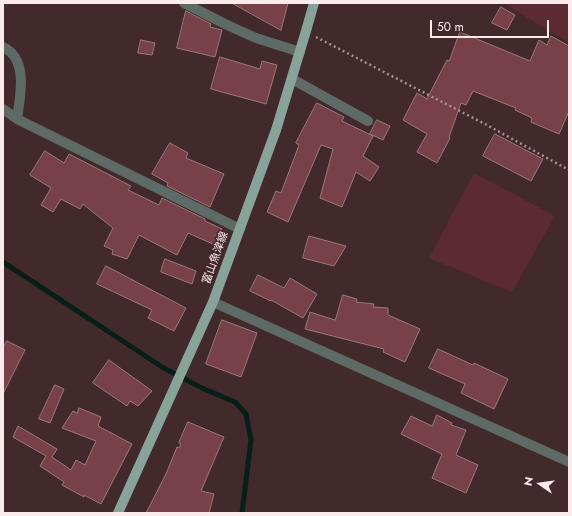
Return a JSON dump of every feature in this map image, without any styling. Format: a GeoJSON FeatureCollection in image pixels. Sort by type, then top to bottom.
{"type":"FeatureCollection","features":[{"type":"Feature","properties":{"kind":"main road","name":"富山魚津線"},"geometry":{"type":"LineString","coordinates":[[118,513],[213,302],[276,130],[314,3]]}},
{"type":"Feature","properties":{"kind":"street"},"geometry":{"type":"LineString","coordinates":[[184,3],[225,24],[300,52]]}},
{"type":"Feature","properties":{"kind":"street"},"geometry":{"type":"LineString","coordinates":[[3,48],[9,50],[19,64],[22,84],[18,119]]}},
{"type":"Feature","properties":{"kind":"street"},"geometry":{"type":"LineString","coordinates":[[292,79],[368,121]]}},
{"type":"Feature","properties":{"kind":"street"},"geometry":{"type":"LineString","coordinates":[[3,109],[18,119],[240,229]]}},
{"type":"Feature","properties":{"kind":"street"},"geometry":{"type":"LineString","coordinates":[[213,302],[569,462]]}},
{"type":"Feature","properties":{"kind":"path"},"geometry":{"type":"LineString","coordinates":[[306,32],[478,120],[569,170]]}},
{"type":"Feature","properties":{"kind":"shaded area"},"geometry":{"type":"Polygon","coordinates":[[[503,3],[569,3],[569,43],[503,3]]]}},
{"type":"Feature","properties":{"kind":"shaded area"},"geometry":{"type":"Polygon","coordinates":[[[474,173],[555,216],[512,292],[429,258],[474,173]]]}},
{"type":"Feature","properties":{"kind":"building"},"geometry":{"type":"Polygon","coordinates":[[[232,3],[288,3],[281,30],[232,3]]]}},
{"type":"Feature","properties":{"kind":"building"},"geometry":{"type":"Polygon","coordinates":[[[501,7],[515,15],[507,30],[492,23],[501,7]]]}},
{"type":"Feature","properties":{"kind":"building"},"geometry":{"type":"Polygon","coordinates":[[[186,11],[211,24],[210,27],[222,30],[215,57],[177,48],[186,11]]]}},
{"type":"Feature","properties":{"kind":"building"},"geometry":{"type":"Polygon","coordinates":[[[460,32],[530,61],[539,40],[547,45],[551,36],[569,46],[569,111],[559,134],[531,122],[532,118],[515,110],[516,108],[473,91],[466,105],[461,103],[449,137],[450,138],[437,163],[417,152],[427,134],[403,120],[417,93],[427,99],[447,60],[449,61],[460,32]]]}},
{"type":"Feature","properties":{"kind":"building"},"geometry":{"type":"Polygon","coordinates":[[[141,40],[155,43],[152,55],[138,53],[141,40]]]}},
{"type":"Feature","properties":{"kind":"building"},"geometry":{"type":"Polygon","coordinates":[[[220,57],[260,69],[262,61],[277,65],[266,104],[211,89],[220,57]]]}},
{"type":"Feature","properties":{"kind":"building"},"geometry":{"type":"Polygon","coordinates":[[[317,103],[344,117],[342,121],[373,136],[363,156],[379,167],[370,181],[356,172],[342,207],[320,198],[333,149],[321,145],[288,222],[267,212],[276,191],[281,193],[299,145],[296,143],[317,103]]]}},
{"type":"Feature","properties":{"kind":"building"},"geometry":{"type":"Polygon","coordinates":[[[377,120],[390,126],[383,140],[370,134],[377,120]]]}},
{"type":"Feature","properties":{"kind":"building"},"geometry":{"type":"Polygon","coordinates":[[[495,134],[543,159],[531,181],[483,156],[495,134]]]}},
{"type":"Feature","properties":{"kind":"building"},"geometry":{"type":"Polygon","coordinates":[[[170,143],[188,153],[186,158],[224,174],[210,207],[167,186],[168,183],[152,174],[170,143]]]}},
{"type":"Feature","properties":{"kind":"building"},"geometry":{"type":"Polygon","coordinates":[[[45,151],[64,163],[69,154],[131,186],[128,190],[159,205],[162,198],[205,219],[205,221],[222,229],[215,245],[188,233],[177,255],[139,235],[127,259],[112,254],[113,250],[104,246],[113,228],[83,204],[80,209],[61,199],[53,212],[41,205],[51,188],[30,175],[45,151]]]}},
{"type":"Feature","properties":{"kind":"building"},"geometry":{"type":"Polygon","coordinates":[[[309,236],[346,246],[334,266],[303,258],[309,236]]]}},
{"type":"Feature","properties":{"kind":"building"},"geometry":{"type":"Polygon","coordinates":[[[165,259],[196,271],[192,284],[161,272],[165,259]]]}},
{"type":"Feature","properties":{"kind":"building"},"geometry":{"type":"Polygon","coordinates":[[[106,266],[186,308],[174,331],[148,318],[152,310],[97,284],[106,266]]]}},
{"type":"Feature","properties":{"kind":"building"},"geometry":{"type":"Polygon","coordinates":[[[258,275],[284,288],[290,278],[317,294],[303,318],[271,300],[250,291],[258,275]]]}},
{"type":"Feature","properties":{"kind":"building"},"geometry":{"type":"Polygon","coordinates":[[[343,295],[357,299],[356,302],[374,304],[373,307],[388,308],[388,315],[420,329],[405,362],[383,352],[384,349],[305,329],[310,312],[335,320],[343,295]]]}},
{"type":"Feature","properties":{"kind":"building"},"geometry":{"type":"Polygon","coordinates":[[[222,320],[257,333],[241,377],[206,364],[222,320]]]}},
{"type":"Feature","properties":{"kind":"building"},"geometry":{"type":"Polygon","coordinates":[[[7,341],[25,350],[3,394],[3,348],[7,341]]]}},
{"type":"Feature","properties":{"kind":"building"},"geometry":{"type":"Polygon","coordinates":[[[438,349],[473,365],[474,363],[508,379],[494,409],[461,393],[465,384],[429,368],[438,349]]]}},
{"type":"Feature","properties":{"kind":"building"},"geometry":{"type":"Polygon","coordinates":[[[109,360],[152,391],[138,406],[130,401],[127,406],[93,383],[109,360]]]}},
{"type":"Feature","properties":{"kind":"building"},"geometry":{"type":"Polygon","coordinates":[[[55,385],[64,389],[50,423],[39,419],[55,385]]]}},
{"type":"Feature","properties":{"kind":"building"},"geometry":{"type":"Polygon","coordinates":[[[79,408],[101,417],[98,426],[132,444],[101,504],[62,485],[64,482],[40,466],[46,456],[13,437],[18,426],[57,449],[52,457],[71,470],[76,460],[85,465],[96,441],[62,428],[73,411],[77,413],[79,408]]]}},
{"type":"Feature","properties":{"kind":"building"},"geometry":{"type":"Polygon","coordinates":[[[437,415],[452,423],[451,425],[466,430],[456,455],[478,465],[466,493],[432,478],[442,454],[401,434],[411,416],[432,426],[437,415]]]}},
{"type":"Feature","properties":{"kind":"building"},"geometry":{"type":"Polygon","coordinates":[[[188,422],[224,437],[201,491],[214,494],[209,513],[146,513],[166,474],[177,447],[179,448],[181,444],[179,443],[188,422]]]}},
{"type":"Feature","properties":{"kind":"waterway"},"geometry":{"type":"LineString","coordinates":[[3,262],[162,367],[202,388],[235,402],[246,414],[251,440],[242,513]]}}]}
